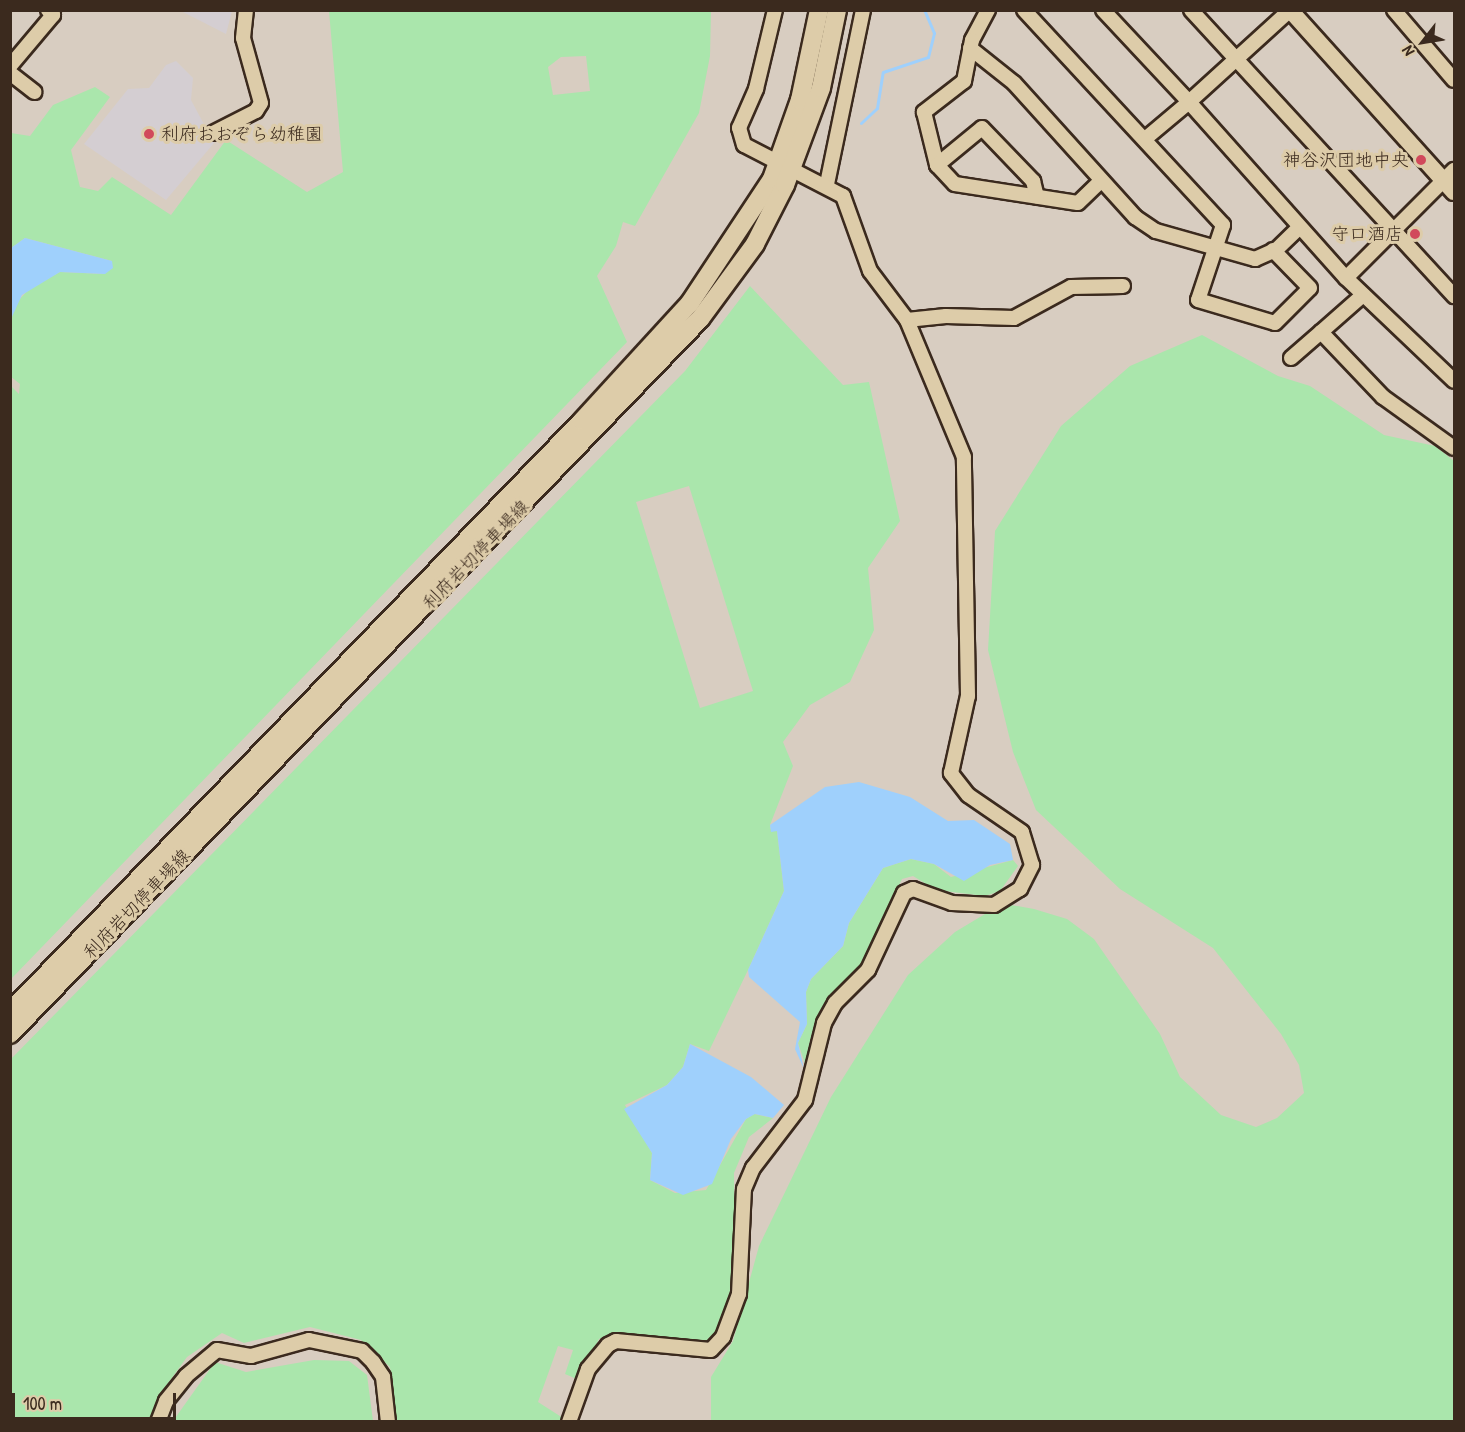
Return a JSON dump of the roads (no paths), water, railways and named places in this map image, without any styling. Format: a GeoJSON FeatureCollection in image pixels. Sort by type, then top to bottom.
{"type":"FeatureCollection","features":[{"type":"Feature","properties":{"kind":"main road","name":"利府岩切停車場線"},"geometry":{"type":"LineString","coordinates":[[10,1012],[648,351],[728,252],[785,165],[819,10]]}},
{"type":"Feature","properties":{"kind":"main road","name":"利府岩切停車場線"},"geometry":{"type":"LineString","coordinates":[[10,1034],[700,319],[755,244],[785,165],[821,88],[837,10]]}},
{"type":"Feature","properties":{"kind":"street"},"geometry":{"type":"LineString","coordinates":[[10,66],[53,15],[48,10]]}},
{"type":"Feature","properties":{"kind":"street"},"geometry":{"type":"LineString","coordinates":[[213,134],[256,111],[261,104],[243,38],[246,10]]}},
{"type":"Feature","properties":{"kind":"street"},"geometry":{"type":"LineString","coordinates":[[569,1422],[588,1370],[608,1345],[616,1341],[711,1350],[723,1337],[739,1294],[744,1189],[753,1168],[805,1100],[824,1023],[835,1003],[868,969],[904,893],[913,889],[952,903],[994,905],[1020,889],[1032,865],[1022,831],[968,795],[951,773],[968,696],[964,457],[907,320],[870,271],[843,196],[826,184],[744,145],[739,128],[756,88],[775,10]]}},
{"type":"Feature","properties":{"kind":"street"},"geometry":{"type":"LineString","coordinates":[[826,184],[863,10]]}},
{"type":"Feature","properties":{"kind":"street"},"geometry":{"type":"LineString","coordinates":[[988,10],[970,48],[964,81],[924,112],[937,165],[955,184],[1078,203],[1101,181]]}},
{"type":"Feature","properties":{"kind":"street"},"geometry":{"type":"LineString","coordinates":[[1024,10],[1223,225],[1198,300],[1275,323],[1310,288],[1273,250]]}},
{"type":"Feature","properties":{"kind":"street"},"geometry":{"type":"LineString","coordinates":[[1103,10],[1189,102],[1346,278],[1455,381]]}},
{"type":"Feature","properties":{"kind":"street"},"geometry":{"type":"LineString","coordinates":[[1191,10],[1393,235],[1455,296]]}},
{"type":"Feature","properties":{"kind":"street"},"geometry":{"type":"LineString","coordinates":[[1145,139],[1290,10],[1451,181],[1346,278]]}},
{"type":"Feature","properties":{"kind":"street"},"geometry":{"type":"LineString","coordinates":[[1397,11],[1455,80]]}},
{"type":"Feature","properties":{"kind":"street"},"geometry":{"type":"LineString","coordinates":[[970,48],[1014,83],[1101,181],[1156,231],[1255,259],[1273,250],[1299,228]]}},
{"type":"Feature","properties":{"kind":"street"},"geometry":{"type":"LineString","coordinates":[[10,73],[34,92]]}},
{"type":"Feature","properties":{"kind":"street"},"geometry":{"type":"LineString","coordinates":[[937,165],[982,128],[1033,182],[1036,197]]}},
{"type":"Feature","properties":{"kind":"street"},"geometry":{"type":"LineString","coordinates":[[907,320],[946,316],[1014,318],[1071,287],[1123,286]]}},
{"type":"Feature","properties":{"kind":"street"},"geometry":{"type":"LineString","coordinates":[[1291,358],[1363,294]]}},
{"type":"Feature","properties":{"kind":"street"},"geometry":{"type":"LineString","coordinates":[[1321,332],[1383,397],[1455,448]]}},
{"type":"Feature","properties":{"kind":"street"},"geometry":{"type":"LineString","coordinates":[[158,1422],[166,1401],[186,1376],[216,1350],[251,1356],[309,1340],[362,1352],[373,1362],[383,1377],[388,1422]]}},
{"type":"Feature","properties":{"kind":"water"},"geometry":{"type":"Polygon","coordinates":[[[25,238],[112,261],[113,268],[105,274],[60,272],[22,295],[11,319],[11,248],[25,238]]]}},
{"type":"Feature","properties":{"kind":"water"},"geometry":{"type":"Polygon","coordinates":[[[859,782],[910,797],[948,821],[974,820],[1010,844],[1013,860],[990,865],[964,881],[934,864],[911,859],[883,868],[849,923],[843,946],[811,979],[806,992],[807,1024],[798,1043],[804,1069],[795,1049],[800,1022],[749,977],[748,970],[784,891],[777,831],[771,832],[770,825],[825,787],[859,782]]]}},
{"type":"Feature","properties":{"kind":"water"},"geometry":{"type":"Polygon","coordinates":[[[690,1044],[751,1077],[784,1105],[773,1118],[755,1114],[746,1119],[731,1139],[712,1184],[683,1195],[650,1180],[652,1153],[624,1109],[667,1085],[683,1067],[690,1044]]]}},
{"type":"Feature","properties":{"kind":"waterway"},"geometry":{"type":"LineString","coordinates":[[861,123],[877,108],[883,72],[928,57],[934,33],[924,10]]}},
{"type":"Feature","properties":{"kind":"place","name":"利府おおぞら幼稚園"},"geometry":{"type":"Point","coordinates":[149,134]}},
{"type":"Feature","properties":{"kind":"place","name":"神谷沢団地中央"},"geometry":{"type":"Point","coordinates":[1421,160]}},
{"type":"Feature","properties":{"kind":"place","name":"守口酒店"},"geometry":{"type":"Point","coordinates":[1415,234]}}]}
